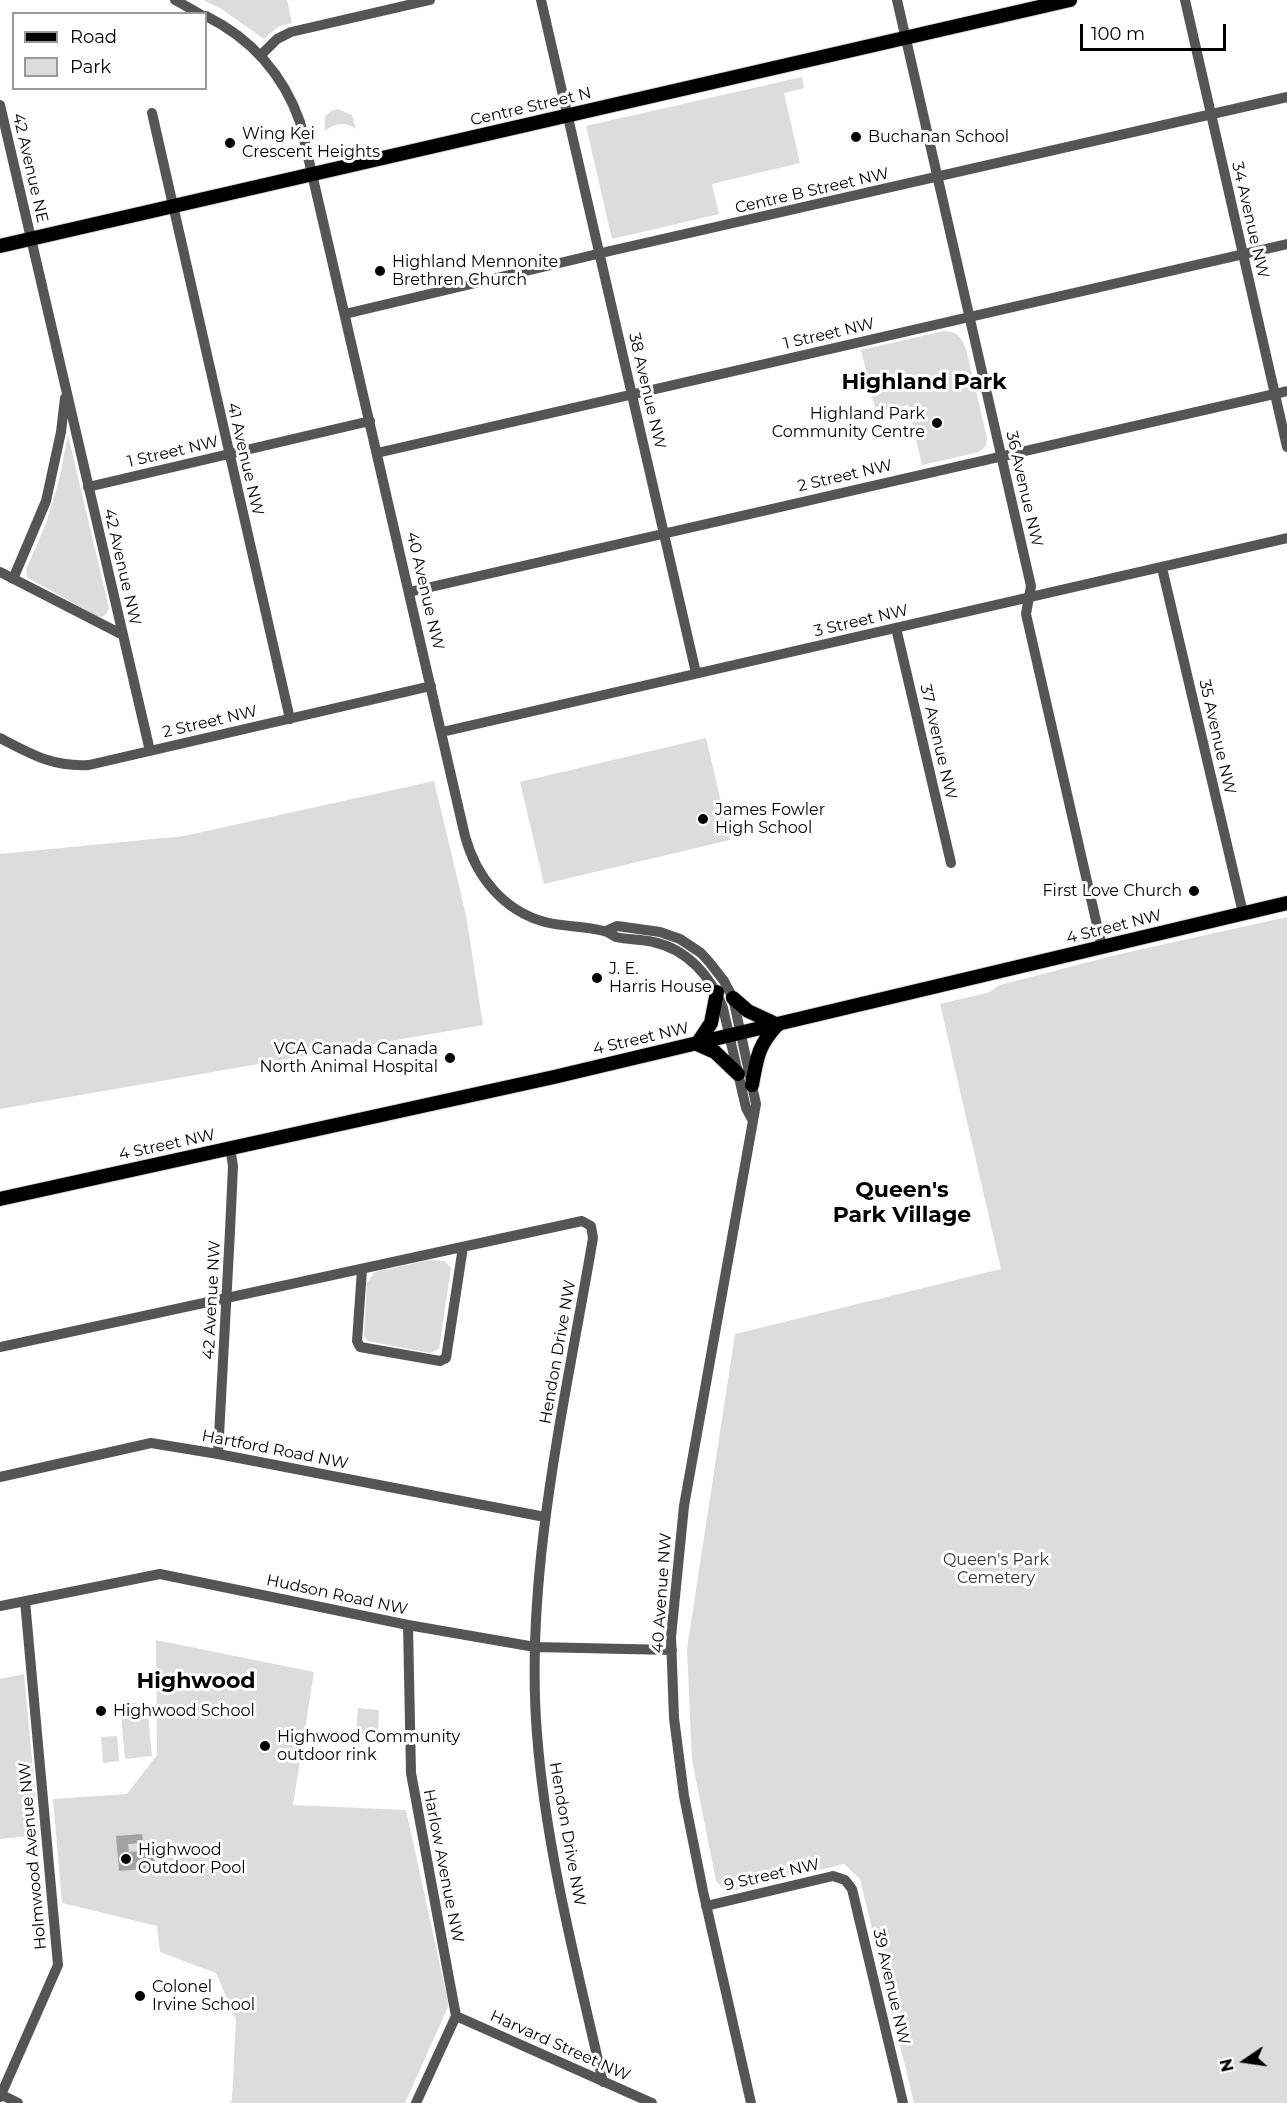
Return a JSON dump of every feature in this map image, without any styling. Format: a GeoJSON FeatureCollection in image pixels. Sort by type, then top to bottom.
{"type":"FeatureCollection","features":[{"type":"Feature","properties":{"kind":"main road","name":"Centre Street N"},"geometry":{"type":"LineString","coordinates":[[0,246],[1070,0]]}},
{"type":"Feature","properties":{"kind":"main road","name":"4 Street NW"},"geometry":{"type":"LineString","coordinates":[[0,1199],[697,1044],[1287,903]]}},
{"type":"Feature","properties":{"kind":"main road"},"geometry":{"type":"LineString","coordinates":[[717,992],[711,1023],[697,1044],[715,1052],[738,1074]]}},
{"type":"Feature","properties":{"kind":"main road"},"geometry":{"type":"LineString","coordinates":[[733,998],[748,1011],[778,1025],[760,1047],[752,1085]]}},
{"type":"Feature","properties":{"kind":"street"},"geometry":{"type":"LineString","coordinates":[[175,0],[196,12]]}},
{"type":"Feature","properties":{"kind":"street"},"geometry":{"type":"LineString","coordinates":[[261,55],[277,39],[291,32],[430,0]]}},
{"type":"Feature","properties":{"kind":"street","name":"38 Avenue NW"},"geometry":{"type":"LineString","coordinates":[[542,0],[696,673]]}},
{"type":"Feature","properties":{"kind":"street","name":"36 Avenue NW"},"geometry":{"type":"LineString","coordinates":[[897,0],[1031,586],[1026,614],[1102,947]]}},
{"type":"Feature","properties":{"kind":"street","name":"34 Avenue NW"},"geometry":{"type":"LineString","coordinates":[[1185,0],[1287,447]]}},
{"type":"Feature","properties":{"kind":"street","name":"40 Avenue NW"},"geometry":{"type":"LineString","coordinates":[[207,17],[247,42],[261,55],[279,78],[293,103],[300,122],[468,849],[487,883],[506,902],[536,919],[606,931],[616,937],[652,942],[674,949],[696,965],[717,992],[752,1085],[756,1104],[684,1506],[672,1650],[674,1718],[678,1756],[706,1906],[751,2103]]}},
{"type":"Feature","properties":{"kind":"street","name":"Centre B Street NW"},"geometry":{"type":"LineString","coordinates":[[345,314],[1287,98]]}},
{"type":"Feature","properties":{"kind":"street","name":"42 Avenue NE"},"geometry":{"type":"LineString","coordinates":[[0,105],[31,238]]}},
{"type":"Feature","properties":{"kind":"street","name":"41 Avenue NW"},"geometry":{"type":"LineString","coordinates":[[152,114],[290,719]]}},
{"type":"Feature","properties":{"kind":"street","name":"42 Avenue NW"},"geometry":{"type":"LineString","coordinates":[[31,238],[150,751]]}},
{"type":"Feature","properties":{"kind":"street","name":"1 Street NW"},"geometry":{"type":"LineString","coordinates":[[377,453],[1287,244]]}},
{"type":"Feature","properties":{"kind":"street","name":"42 Avenue NW"},"geometry":{"type":"LineString","coordinates":[[13,579],[46,501],[61,432],[66,389]]}},
{"type":"Feature","properties":{"kind":"street","name":"2 Street NW"},"geometry":{"type":"LineString","coordinates":[[409,592],[1287,391]]}},
{"type":"Feature","properties":{"kind":"street","name":"1 Street NW"},"geometry":{"type":"LineString","coordinates":[[88,487],[370,421]]}},
{"type":"Feature","properties":{"kind":"street","name":"3 Street NW"},"geometry":{"type":"LineString","coordinates":[[442,732],[1287,538]]}},
{"type":"Feature","properties":{"kind":"street","name":"35 Avenue NW"},"geometry":{"type":"LineString","coordinates":[[1162,568],[1243,913]]}},
{"type":"Feature","properties":{"kind":"street"},"geometry":{"type":"LineString","coordinates":[[0,572],[123,635]]}},
{"type":"Feature","properties":{"kind":"street","name":"37 Avenue NW"},"geometry":{"type":"LineString","coordinates":[[896,628],[951,863]]}},
{"type":"Feature","properties":{"kind":"street","name":"2 Street NW"},"geometry":{"type":"LineString","coordinates":[[0,738],[40,759],[70,766],[88,765],[431,686]]}},
{"type":"Feature","properties":{"kind":"street","name":"40 Avenue NW"},"geometry":{"type":"LineString","coordinates":[[606,931],[617,926],[660,932],[680,939],[701,953],[724,981],[733,998],[738,1074],[746,1108],[752,1119]]}},
{"type":"Feature","properties":{"kind":"street","name":"42 Avenue NW"},"geometry":{"type":"LineString","coordinates":[[218,1454],[232,1166],[230,1148]]}},
{"type":"Feature","properties":{"kind":"street","name":"Hendon Drive NW"},"geometry":{"type":"LineString","coordinates":[[0,1347],[582,1221],[591,1226],[593,1238],[545,1517],[535,1647],[537,1732],[543,1788],[557,1876],[603,2082]]}},
{"type":"Feature","properties":{"kind":"street"},"geometry":{"type":"LineString","coordinates":[[362,1270],[357,1341],[360,1347],[440,1361],[446,1358],[463,1247]]}},
{"type":"Feature","properties":{"kind":"street","name":"Hartford Road NW"},"geometry":{"type":"LineString","coordinates":[[0,1477],[151,1443],[545,1517]]}},
{"type":"Feature","properties":{"kind":"street","name":"Hudson Road NW"},"geometry":{"type":"LineString","coordinates":[[0,1606],[160,1574],[408,1625],[535,1647],[672,1650]]}},
{"type":"Feature","properties":{"kind":"street","name":"Holmwood Avenue NW"},"geometry":{"type":"LineString","coordinates":[[0,2095],[58,1965],[25,1601]]}},
{"type":"Feature","properties":{"kind":"street","name":"Harlow Avenue NW"},"geometry":{"type":"LineString","coordinates":[[408,1625],[411,1773],[456,2016]]}},
{"type":"Feature","properties":{"kind":"street","name":"9 Street NW"},"geometry":{"type":"LineString","coordinates":[[706,1906],[833,1876],[845,1880]]}},
{"type":"Feature","properties":{"kind":"street","name":"39 Avenue NW"},"geometry":{"type":"LineString","coordinates":[[845,1880],[852,1889],[903,2103]]}},
{"type":"Feature","properties":{"kind":"street"},"geometry":{"type":"LineString","coordinates":[[416,2103],[456,2016]]}},
{"type":"Feature","properties":{"kind":"street","name":"Harvard Street NW"},"geometry":{"type":"LineString","coordinates":[[456,2016],[652,2103]]}},
{"type":"Feature","properties":{"kind":"street"},"geometry":{"type":"LineString","coordinates":[[0,2095],[18,2103]]}},
{"type":"Feature","properties":{"kind":"green space"},"geometry":{"type":"Polygon","coordinates":[[[203,0],[287,0],[292,23],[279,26],[264,39],[220,8],[203,0]]]}},
{"type":"Feature","properties":{"kind":"green space"},"geometry":{"type":"Polygon","coordinates":[[[802,77],[804,88],[784,93],[800,163],[712,184],[719,214],[612,239],[586,126],[802,77]]]}},
{"type":"Feature","properties":{"kind":"green space"},"geometry":{"type":"Polygon","coordinates":[[[338,109],[352,115],[356,129],[340,124],[325,131],[325,116],[338,109]]]}},
{"type":"Feature","properties":{"kind":"green space"},"geometry":{"type":"Polygon","coordinates":[[[944,331],[958,336],[966,349],[987,438],[986,446],[979,452],[922,465],[908,405],[876,412],[861,350],[944,331]]]}},
{"type":"Feature","properties":{"kind":"green space"},"geometry":{"type":"Polygon","coordinates":[[[68,435],[109,608],[102,617],[96,616],[27,577],[26,569],[46,524],[59,480],[68,435]]]}},
{"type":"Feature","properties":{"kind":"green space"},"geometry":{"type":"Polygon","coordinates":[[[706,738],[730,840],[544,884],[520,782],[706,738]]]}},
{"type":"Feature","properties":{"kind":"green space"},"geometry":{"type":"Polygon","coordinates":[[[434,781],[466,915],[483,1025],[0,1109],[0,854],[184,836],[434,781]]]}},
{"type":"Feature","properties":{"kind":"green space","name":"Queen's Park Cemetery"},"geometry":{"type":"Polygon","coordinates":[[[1287,917],[1287,2103],[914,2103],[860,1879],[844,1864],[727,1892],[716,1881],[692,1760],[687,1649],[735,1334],[1001,1269],[940,1004],[990,992],[1000,985],[1116,955],[1287,917]]]}},
{"type":"Feature","properties":{"kind":"green space"},"geometry":{"type":"Polygon","coordinates":[[[430,1260],[445,1261],[451,1268],[439,1349],[430,1353],[368,1341],[364,1336],[367,1283],[375,1272],[430,1260]]]}},
{"type":"Feature","properties":{"kind":"green space"},"geometry":{"type":"Polygon","coordinates":[[[156,1640],[314,1672],[293,1805],[406,1810],[448,2007],[405,2103],[230,2103],[236,2020],[216,1973],[160,1952],[157,1926],[62,1903],[53,1799],[127,1794],[157,1755],[156,1640]]]}},
{"type":"Feature","properties":{"kind":"green space"},"geometry":{"type":"Polygon","coordinates":[[[24,1674],[39,1835],[0,1839],[0,1679],[24,1674]]]}},
{"type":"Feature","properties":{"kind":"green space"},"geometry":{"type":"Polygon","coordinates":[[[120,1703],[136,1703],[148,1714],[152,1756],[125,1759],[120,1703]]]}},
{"type":"Feature","properties":{"kind":"green space"},"geometry":{"type":"Polygon","coordinates":[[[358,1708],[379,1710],[378,1734],[356,1733],[358,1708]]]}},
{"type":"Feature","properties":{"kind":"green space"},"geometry":{"type":"Polygon","coordinates":[[[117,1736],[119,1761],[103,1763],[101,1737],[117,1736]]]}},
{"type":"Feature","properties":{"kind":"shaded area"},"geometry":{"type":"Polygon","coordinates":[[[142,1834],[143,1843],[128,1844],[129,1852],[154,1850],[155,1868],[119,1871],[116,1836],[142,1834]]]}},
{"type":"Feature","properties":{"kind":"place","name":"Buchanan School"},"geometry":{"type":"Point","coordinates":[856,137]}},
{"type":"Feature","properties":{"kind":"place","name":"Wing Kei Crescent Heights"},"geometry":{"type":"Point","coordinates":[230,143]}},
{"type":"Feature","properties":{"kind":"place","name":"Highland Mennonite Brethren Church"},"geometry":{"type":"Point","coordinates":[380,271]}},
{"type":"Feature","properties":{"kind":"place","name":"Highland Park Community Centre"},"geometry":{"type":"Point","coordinates":[937,423]}},
{"type":"Feature","properties":{"kind":"place","name":"James Fowler High School"},"geometry":{"type":"Point","coordinates":[703,819]}},
{"type":"Feature","properties":{"kind":"place","name":"First Love Church"},"geometry":{"type":"Point","coordinates":[1194,891]}},
{"type":"Feature","properties":{"kind":"place","name":"J. E. Harris House"},"geometry":{"type":"Point","coordinates":[597,978]}},
{"type":"Feature","properties":{"kind":"place","name":"VCA Canada Canada North Animal Hospital"},"geometry":{"type":"Point","coordinates":[450,1058]}},
{"type":"Feature","properties":{"kind":"place","name":"Highwood School"},"geometry":{"type":"Point","coordinates":[101,1711]}},
{"type":"Feature","properties":{"kind":"place","name":"Highwood Community outdoor rink"},"geometry":{"type":"Point","coordinates":[265,1746]}},
{"type":"Feature","properties":{"kind":"place","name":"Highwood Outdoor Pool"},"geometry":{"type":"Point","coordinates":[126,1859]}},
{"type":"Feature","properties":{"kind":"place","name":"Colonel Irvine School"},"geometry":{"type":"Point","coordinates":[140,1996]}},
{"type":"Feature","properties":{"kind":"district","name":"Highland Park"},"geometry":{"type":"Point","coordinates":[924,383]}},
{"type":"Feature","properties":{"kind":"district","name":"Queen's Park Village"},"geometry":{"type":"Point","coordinates":[902,1204]}},
{"type":"Feature","properties":{"kind":"district","name":"Highwood"},"geometry":{"type":"Point","coordinates":[196,1682]}}]}
